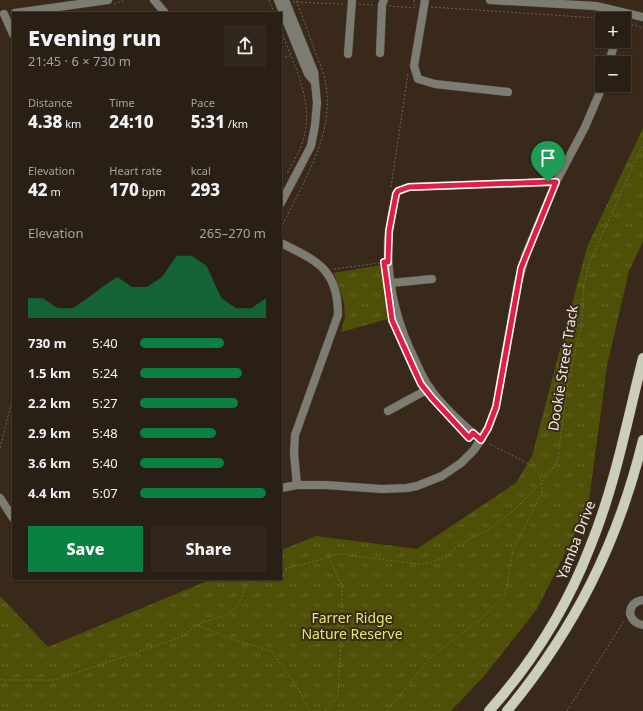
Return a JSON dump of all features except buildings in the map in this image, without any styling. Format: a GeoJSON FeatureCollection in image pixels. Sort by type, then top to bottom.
{"type":"FeatureCollection","features":[{"type":"Feature","properties":{"kind":"main road","name":"Yamba Drive"},"geometry":{"type":"LineString","coordinates":[[489,711],[521,672],[538,648],[577,579],[591,547],[610,489],[643,358]]}},
{"type":"Feature","properties":{"kind":"main road"},"geometry":{"type":"LineString","coordinates":[[632,401],[640,389],[643,378]]}},
{"type":"Feature","properties":{"kind":"main road","name":"Yamba Drive"},"geometry":{"type":"LineString","coordinates":[[507,711],[549,657],[588,590],[619,521],[643,440]]}},
{"type":"Feature","properties":{"kind":"street"},"geometry":{"type":"LineString","coordinates":[[21,12],[108,0]]}},
{"type":"Feature","properties":{"kind":"street"},"geometry":{"type":"LineString","coordinates":[[154,0],[164,12]]}},
{"type":"Feature","properties":{"kind":"street"},"geometry":{"type":"LineString","coordinates":[[278,0],[308,74],[314,81]]}},
{"type":"Feature","properties":{"kind":"street"},"geometry":{"type":"LineString","coordinates":[[490,0],[596,6],[612,12]]}},
{"type":"Feature","properties":{"kind":"street"},"geometry":{"type":"LineString","coordinates":[[283,194],[311,146],[317,103],[314,72],[286,1]]}},
{"type":"Feature","properties":{"kind":"street"},"geometry":{"type":"LineString","coordinates":[[348,54],[352,2]]}},
{"type":"Feature","properties":{"kind":"street"},"geometry":{"type":"LineString","coordinates":[[380,53],[383,3]]}},
{"type":"Feature","properties":{"kind":"street"},"geometry":{"type":"LineString","coordinates":[[422,5],[414,66],[418,79],[435,84],[508,92]]}},
{"type":"Feature","properties":{"kind":"street"},"geometry":{"type":"LineString","coordinates":[[12,13],[2,15],[12,32]]}},
{"type":"Feature","properties":{"kind":"street"},"geometry":{"type":"LineString","coordinates":[[631,16],[643,17]]}},
{"type":"Feature","properties":{"kind":"street"},"geometry":{"type":"LineString","coordinates":[[282,488],[297,485],[325,485],[394,489],[417,486],[442,476],[461,463],[474,450],[488,428],[496,407],[521,268],[556,182],[587,121],[597,92]]}},
{"type":"Feature","properties":{"kind":"street"},"geometry":{"type":"LineString","coordinates":[[481,440],[450,412],[430,388],[409,348],[399,323],[395,309],[388,262],[389,231],[396,194],[403,188],[556,182]]}},
{"type":"Feature","properties":{"kind":"street"},"geometry":{"type":"LineString","coordinates":[[282,243],[310,257],[321,265],[326,270],[338,299],[338,315],[295,435],[294,454],[297,485]]}},
{"type":"Feature","properties":{"kind":"street"},"geometry":{"type":"LineString","coordinates":[[391,283],[432,279]]}},
{"type":"Feature","properties":{"kind":"street"},"geometry":{"type":"LineString","coordinates":[[388,411],[430,388]]}},
{"type":"Feature","properties":{"kind":"street"},"geometry":{"type":"LineString","coordinates":[[0,498],[12,516]]}},
{"type":"Feature","properties":{"kind":"street"},"geometry":{"type":"LineString","coordinates":[[643,600],[639,600],[633,604],[630,610],[631,617],[636,623],[643,625]]}},
{"type":"Feature","properties":{"kind":"path"},"geometry":{"type":"LineString","coordinates":[[269,0],[274,12]]}},
{"type":"Feature","properties":{"kind":"path"},"geometry":{"type":"LineString","coordinates":[[369,0],[369,5]]}},
{"type":"Feature","properties":{"kind":"path"},"geometry":{"type":"LineString","coordinates":[[414,0],[414,4],[436,7],[595,18]]}},
{"type":"Feature","properties":{"kind":"path"},"geometry":{"type":"LineString","coordinates":[[286,1],[352,2],[369,5],[383,3],[422,5]]}},
{"type":"Feature","properties":{"kind":"path"},"geometry":{"type":"LineString","coordinates":[[631,24],[643,28]]}},
{"type":"Feature","properties":{"kind":"path"},"geometry":{"type":"LineString","coordinates":[[282,34],[303,87],[307,112],[304,140],[287,174]]}},
{"type":"Feature","properties":{"kind":"path"},"geometry":{"type":"LineString","coordinates":[[282,58],[291,56]]}},
{"type":"Feature","properties":{"kind":"path"},"geometry":{"type":"LineString","coordinates":[[393,192],[391,186],[409,70]]}},
{"type":"Feature","properties":{"kind":"path","name":"Dookie Street Track"},"geometry":{"type":"LineString","coordinates":[[542,482],[553,468],[560,450],[568,381],[582,323],[584,285],[589,264],[643,144]]}},
{"type":"Feature","properties":{"kind":"path"},"geometry":{"type":"LineString","coordinates":[[326,270],[388,262]]}},
{"type":"Feature","properties":{"kind":"path"},"geometry":{"type":"LineString","coordinates":[[0,448],[12,400]]}},
{"type":"Feature","properties":{"kind":"path"},"geometry":{"type":"LineString","coordinates":[[387,711],[431,657],[481,619],[506,596],[512,550],[542,492],[542,482],[538,472],[532,465],[481,440]]}},
{"type":"Feature","properties":{"kind":"path"},"geometry":{"type":"LineString","coordinates":[[282,570],[319,560],[328,556],[340,554],[418,564],[439,560],[444,558],[462,542],[500,522],[542,482]]}},
{"type":"Feature","properties":{"kind":"path"},"geometry":{"type":"LineString","coordinates":[[325,711],[338,696],[342,626],[342,586],[328,556]]}},
{"type":"Feature","properties":{"kind":"path"},"geometry":{"type":"LineString","coordinates":[[0,679],[55,680],[180,638],[197,625],[233,611],[242,598],[245,586],[250,580]]}},
{"type":"Feature","properties":{"kind":"path"},"geometry":{"type":"LineString","coordinates":[[567,711],[626,619],[631,617]]}},
{"type":"Feature","properties":{"kind":"path"},"geometry":{"type":"LineString","coordinates":[[197,625],[232,640],[271,651],[296,686],[310,711]]}},
{"type":"Feature","properties":{"kind":"green space","name":"Farrer Ridge Nature Reserve"},"geometry":{"type":"Polygon","coordinates":[[[643,128],[643,242],[629,271],[607,366],[588,508],[537,609],[485,675],[451,711],[0,711],[0,596],[48,647],[210,580],[282,580],[282,550],[316,536],[417,549],[516,483],[532,456],[587,247],[643,128]]]}},
{"type":"Feature","properties":{"kind":"green space"},"geometry":{"type":"Polygon","coordinates":[[[381,265],[388,319],[341,332],[345,317],[344,303],[334,273],[381,265]]]}},
{"type":"Feature","properties":{"kind":"route"},"geometry":{"type":"LineString","coordinates":[[548,182],[556,182],[521,268],[496,407],[488,428],[481,440],[473,433],[469,438],[421,384],[392,320],[384,262],[388,262],[389,231],[396,194],[403,188],[409,187],[548,182]]}}]}
